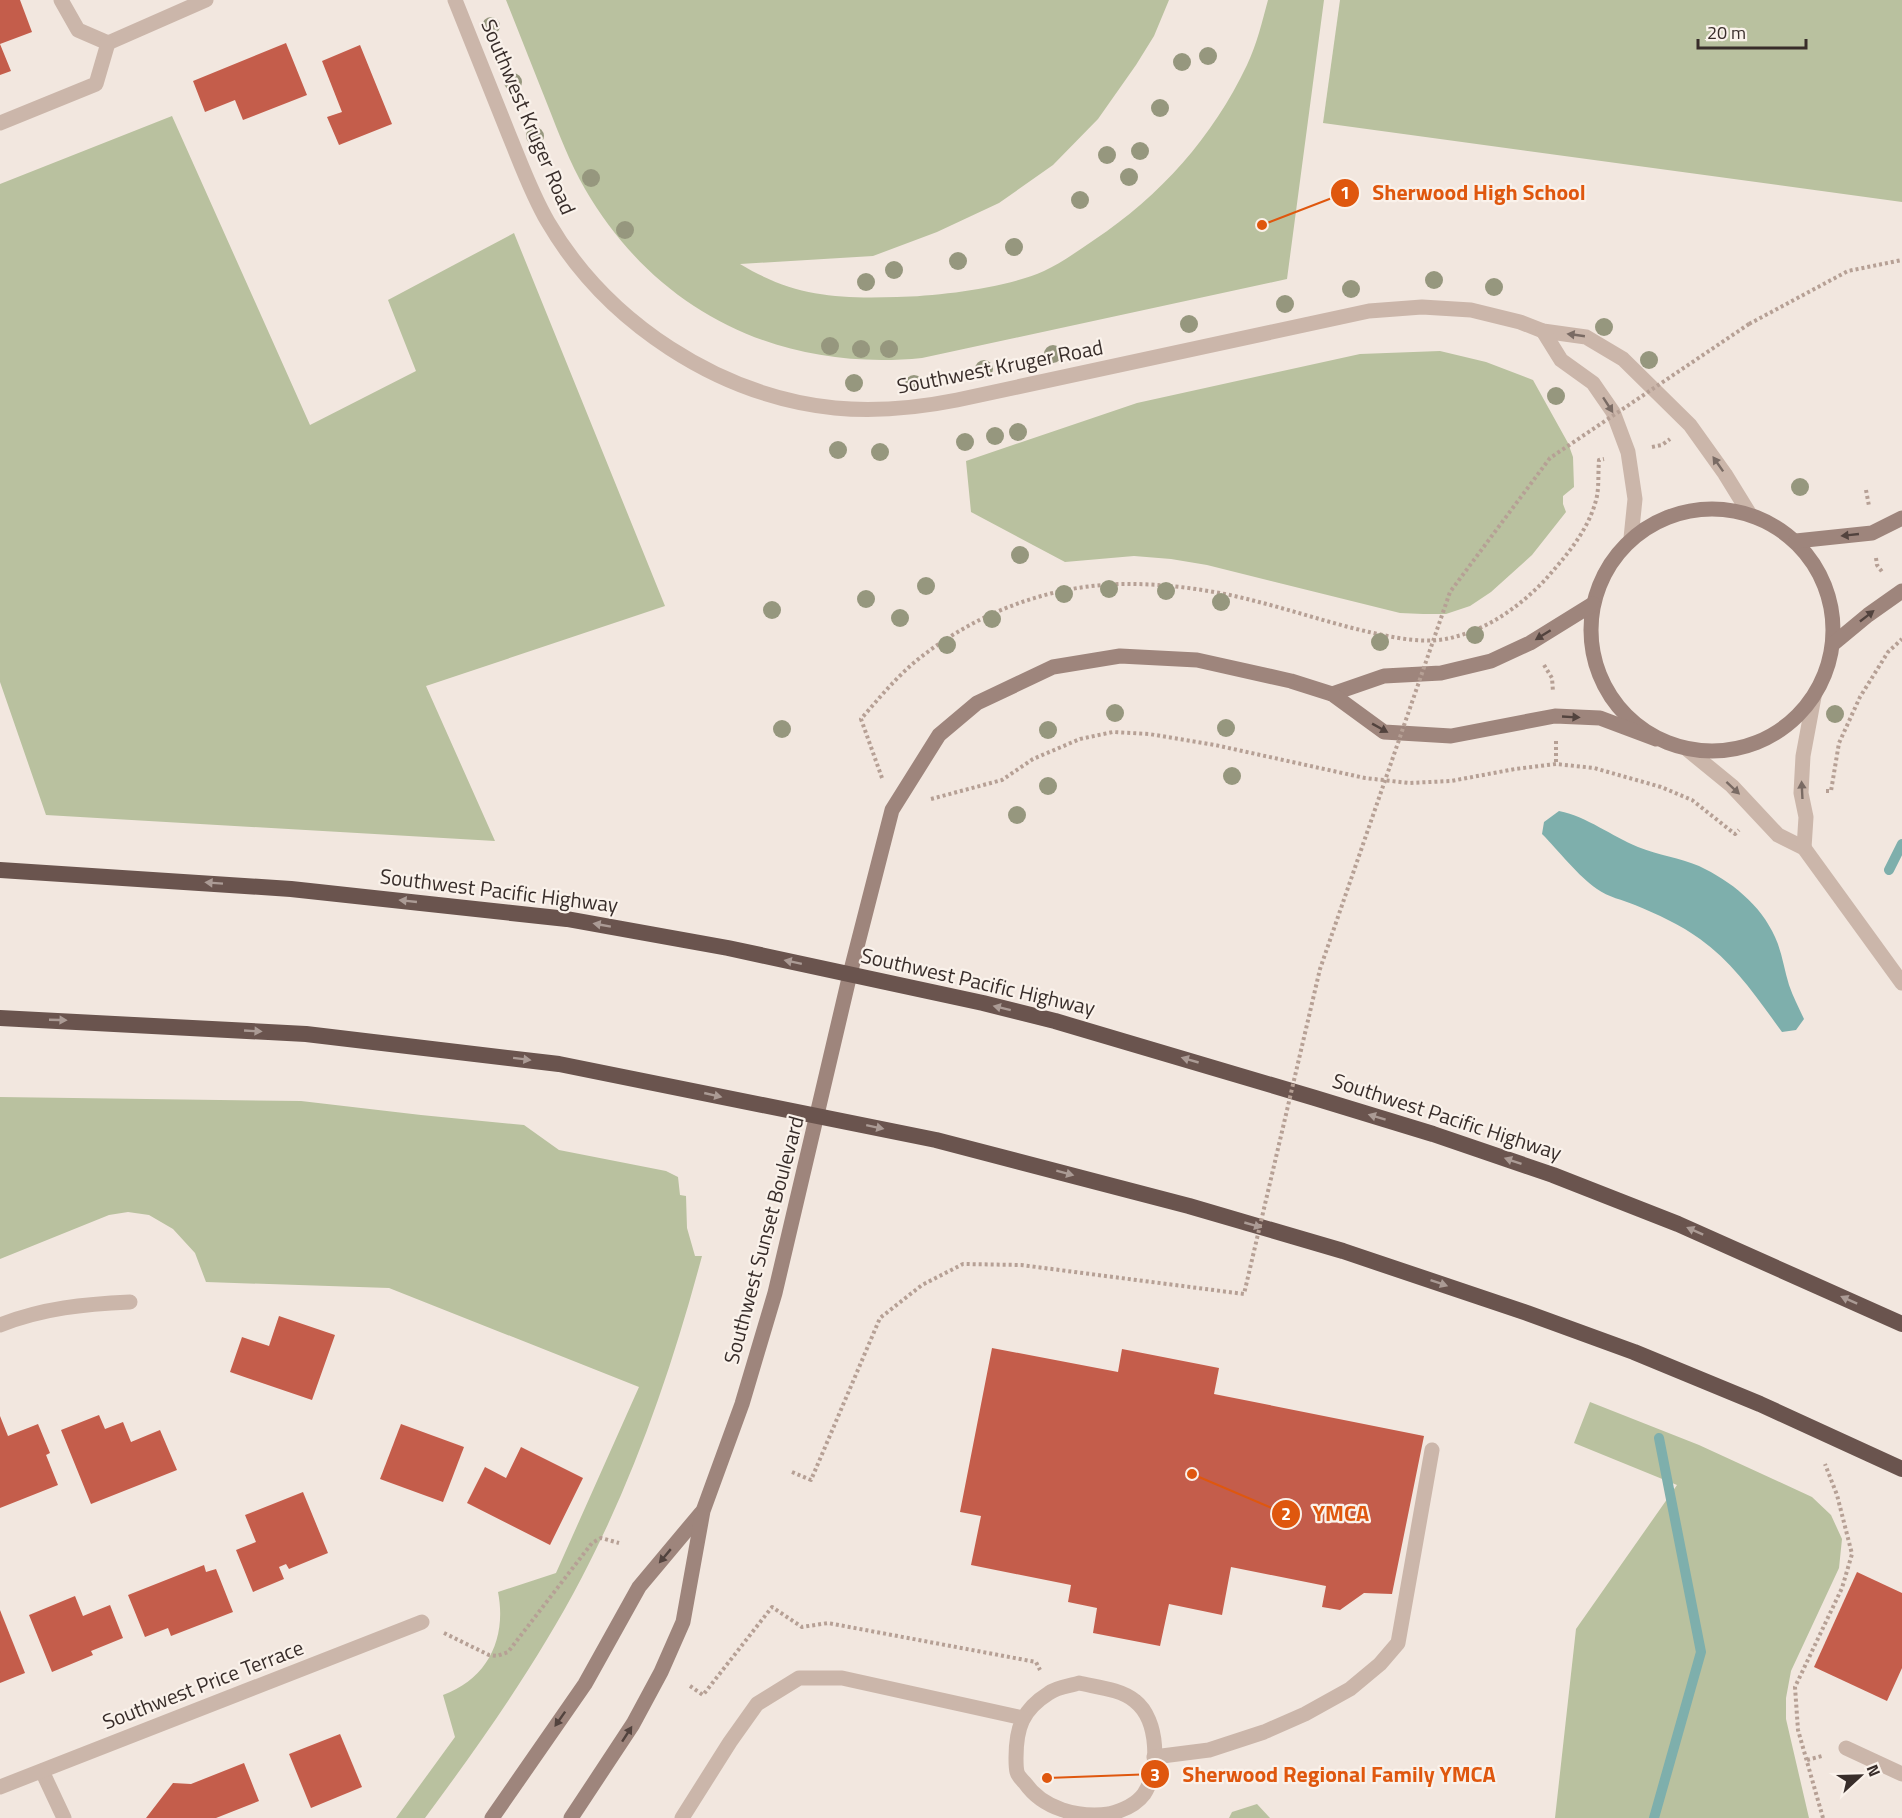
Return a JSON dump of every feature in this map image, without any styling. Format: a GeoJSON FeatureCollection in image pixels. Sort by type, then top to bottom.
{"type":"FeatureCollection","features":[{"type":"Feature","properties":{"kind":"highway","name":"Southwest Pacific Highway"},"geometry":{"type":"LineString","coordinates":[[0,870],[291,889],[555,918],[728,948],[968,1000],[1055,1021],[1432,1134],[1553,1175],[1678,1224],[1902,1324]]}},
{"type":"Feature","properties":{"kind":"highway"},"geometry":{"type":"LineString","coordinates":[[0,1018],[306,1034],[464,1051],[559,1064],[936,1140],[1189,1206],[1343,1251],[1527,1313],[1624,1348],[1760,1404],[1902,1469]]}},
{"type":"Feature","properties":{"kind":"main road"},"geometry":{"type":"LineString","coordinates":[[1707,507],[1749,513],[1774,524],[1796,541],[1819,571],[1832,606],[1833,644],[1827,671],[1800,718],[1762,742],[1722,753],[1688,750],[1656,738],[1624,715],[1602,682],[1590,644],[1593,604],[1606,568],[1631,538],[1666,516],[1707,507]]}},
{"type":"Feature","properties":{"kind":"main road"},"geometry":{"type":"LineString","coordinates":[[1796,541],[1872,533],[1902,518]]}},
{"type":"Feature","properties":{"kind":"main road"},"geometry":{"type":"LineString","coordinates":[[1833,644],[1902,591]]}},
{"type":"Feature","properties":{"kind":"main road"},"geometry":{"type":"LineString","coordinates":[[1332,694],[1384,676],[1441,674],[1491,661],[1530,643],[1593,604]]}},
{"type":"Feature","properties":{"kind":"main road","name":"Southwest Sunset Boulevard"},"geometry":{"type":"LineString","coordinates":[[571,1818],[633,1724],[661,1672],[683,1622],[703,1511],[742,1404],[775,1293],[850,974],[892,810],[939,735],[977,703],[1053,667],[1120,656],[1197,660],[1291,681],[1332,694],[1384,732],[1451,736],[1555,716],[1600,718],[1656,738]]}},
{"type":"Feature","properties":{"kind":"main road","name":"Southwest Sunset Boulevard"},"geometry":{"type":"LineString","coordinates":[[492,1818],[585,1684],[639,1587],[703,1511]]}},
{"type":"Feature","properties":{"kind":"street"},"geometry":{"type":"LineString","coordinates":[[61,0],[78,30],[108,43],[206,0]]}},
{"type":"Feature","properties":{"kind":"street","name":"Southwest Kruger Road"},"geometry":{"type":"LineString","coordinates":[[455,0],[538,204],[548,223],[599,289],[628,317],[668,347],[715,374],[774,396],[835,408],[896,409],[927,406],[1343,316],[1396,308],[1471,310],[1520,322],[1543,331],[1586,337],[1623,359],[1690,425],[1749,513]]}},
{"type":"Feature","properties":{"kind":"street"},"geometry":{"type":"LineString","coordinates":[[0,123],[96,84],[108,43]]}},
{"type":"Feature","properties":{"kind":"street"},"geometry":{"type":"LineString","coordinates":[[1543,331],[1561,360],[1593,383],[1613,412],[1628,452],[1635,499],[1631,538]]}},
{"type":"Feature","properties":{"kind":"street"},"geometry":{"type":"LineString","coordinates":[[1804,848],[1806,817],[1801,793],[1803,756],[1814,697]]}},
{"type":"Feature","properties":{"kind":"street"},"geometry":{"type":"LineString","coordinates":[[1688,750],[1732,786],[1778,835],[1804,848],[1902,983]]}},
{"type":"Feature","properties":{"kind":"street"},"geometry":{"type":"LineString","coordinates":[[0,1324],[78,1305],[130,1302]]}},
{"type":"Feature","properties":{"kind":"street"},"geometry":{"type":"LineString","coordinates":[[1154,1757],[1209,1750],[1264,1732],[1305,1714],[1350,1689],[1380,1664],[1398,1643],[1432,1450]]}},
{"type":"Feature","properties":{"kind":"street","name":"Southwest Price Terrace"},"geometry":{"type":"LineString","coordinates":[[0,1787],[422,1622]]}},
{"type":"Feature","properties":{"kind":"street"},"geometry":{"type":"LineString","coordinates":[[682,1818],[757,1704],[799,1678],[842,1678],[1023,1718]]}},
{"type":"Feature","properties":{"kind":"street"},"geometry":{"type":"LineString","coordinates":[[1079,1683],[1120,1694],[1136,1701],[1150,1721],[1156,1748],[1154,1757],[1152,1778],[1143,1795],[1123,1810],[1095,1818],[1062,1812],[1034,1796],[1017,1772],[1016,1737],[1023,1718],[1031,1708],[1050,1692],[1079,1683]]}},
{"type":"Feature","properties":{"kind":"street"},"geometry":{"type":"LineString","coordinates":[[1846,1748],[1902,1774]]}},
{"type":"Feature","properties":{"kind":"street"},"geometry":{"type":"LineString","coordinates":[[42,1771],[64,1818]]}},
{"type":"Feature","properties":{"kind":"path"},"geometry":{"type":"LineString","coordinates":[[792,1472],[811,1480],[880,1318],[922,1286],[963,1264],[1021,1265],[1244,1294],[1320,969],[1450,592],[1550,458],[1749,324],[1848,271],[1902,260]]}},
{"type":"Feature","properties":{"kind":"path"},"geometry":{"type":"LineString","coordinates":[[1690,425],[1662,445],[1599,460],[1597,497],[1583,532],[1560,563],[1534,592],[1510,612],[1482,627],[1453,638],[1422,640],[1392,637],[1326,622],[1226,594],[1177,586],[1130,584],[1084,587],[1030,599],[1000,610],[962,629],[921,657],[888,687],[861,719],[892,810],[1002,780],[1033,759],[1080,739],[1113,732],[1149,734],[1215,745],[1365,778],[1409,783],[1451,781],[1556,764],[1594,768],[1661,786],[1692,800],[1735,834]]}},
{"type":"Feature","properties":{"kind":"path"},"geometry":{"type":"LineString","coordinates":[[1510,612],[1552,678],[1556,764]]}},
{"type":"Feature","properties":{"kind":"path"},"geometry":{"type":"LineString","coordinates":[[1831,791],[1839,743],[1860,697],[1888,652],[1902,639]]}},
{"type":"Feature","properties":{"kind":"path"},"geometry":{"type":"LineString","coordinates":[[1810,1427],[1837,1495],[1852,1554],[1842,1588],[1795,1687],[1798,1730],[1823,1818]]}},
{"type":"Feature","properties":{"kind":"path"},"geometry":{"type":"LineString","coordinates":[[422,1622],[489,1655],[497,1656],[508,1652],[592,1543],[601,1538],[619,1543]]}},
{"type":"Feature","properties":{"kind":"path"},"geometry":{"type":"LineString","coordinates":[[690,1686],[704,1695],[772,1607],[802,1627],[828,1623],[1036,1662],[1050,1692]]}},
{"type":"Feature","properties":{"kind":"green space"},"geometry":{"type":"Polygon","coordinates":[[[506,0],[1169,0],[1154,36],[1098,119],[1053,165],[999,203],[937,232],[873,256],[740,264],[759,275],[797,289],[834,296],[875,297],[932,295],[1011,282],[1044,271],[1076,253],[1141,204],[1163,184],[1201,141],[1218,117],[1247,65],[1268,0],[1324,0],[1287,279],[922,358],[870,360],[820,355],[772,343],[728,325],[686,301],[648,270],[614,232],[585,189],[570,159],[506,0]]]}},
{"type":"Feature","properties":{"kind":"green space"},"geometry":{"type":"Polygon","coordinates":[[[1340,0],[1902,0],[1902,202],[1323,123],[1340,0]]]}},
{"type":"Feature","properties":{"kind":"green space"},"geometry":{"type":"Polygon","coordinates":[[[172,116],[310,425],[416,371],[388,300],[514,233],[665,606],[426,686],[495,841],[46,815],[0,682],[0,184],[172,116]]]}},
{"type":"Feature","properties":{"kind":"green space"},"geometry":{"type":"Polygon","coordinates":[[[1440,351],[1486,362],[1533,380],[1568,443],[1573,457],[1574,487],[1563,496],[1566,512],[1532,555],[1491,592],[1470,606],[1446,614],[1400,613],[1207,565],[1171,559],[1134,556],[1065,562],[971,512],[966,461],[1137,403],[1360,354],[1440,351]]]}},
{"type":"Feature","properties":{"kind":"green space"},"geometry":{"type":"Polygon","coordinates":[[[0,1097],[301,1101],[524,1125],[559,1150],[666,1171],[678,1177],[680,1195],[686,1196],[687,1228],[695,1256],[702,1256],[665,1380],[635,1461],[581,1579],[546,1641],[488,1731],[425,1818],[396,1818],[455,1737],[443,1695],[472,1679],[491,1655],[500,1625],[498,1592],[556,1573],[639,1387],[389,1288],[206,1282],[195,1253],[173,1229],[149,1215],[128,1212],[109,1215],[0,1259],[0,1097]]]}},
{"type":"Feature","properties":{"kind":"green space"},"geometry":{"type":"Polygon","coordinates":[[[1590,1402],[1699,1445],[1812,1497],[1831,1515],[1842,1539],[1839,1568],[1791,1671],[1786,1698],[1786,1719],[1809,1818],[1555,1818],[1576,1629],[1677,1485],[1574,1443],[1590,1402]]]}},
{"type":"Feature","properties":{"kind":"green space"},"geometry":{"type":"Polygon","coordinates":[[[1257,1804],[1270,1818],[1229,1818],[1232,1812],[1257,1804]]]}},
{"type":"Feature","properties":{"kind":"water"},"geometry":{"type":"Polygon","coordinates":[[[1559,811],[1590,822],[1638,847],[1699,866],[1744,895],[1769,925],[1777,943],[1789,985],[1804,1019],[1796,1030],[1782,1032],[1735,970],[1700,939],[1660,916],[1601,892],[1583,878],[1542,834],[1544,822],[1559,811]]]}},
{"type":"Feature","properties":{"kind":"building"},"geometry":{"type":"Polygon","coordinates":[[[0,0],[20,0],[32,32],[0,44],[0,0]]]}},
{"type":"Feature","properties":{"kind":"building"},"geometry":{"type":"Polygon","coordinates":[[[286,43],[307,95],[243,120],[235,100],[205,112],[193,81],[286,43]]]}},
{"type":"Feature","properties":{"kind":"building"},"geometry":{"type":"Polygon","coordinates":[[[0,44],[11,71],[0,75],[0,44]]]}},
{"type":"Feature","properties":{"kind":"building"},"geometry":{"type":"Polygon","coordinates":[[[360,45],[392,124],[339,145],[327,117],[342,112],[322,61],[360,45]]]}},
{"type":"Feature","properties":{"kind":"building"},"geometry":{"type":"Polygon","coordinates":[[[279,1316],[335,1335],[312,1400],[230,1372],[242,1337],[269,1346],[279,1316]]]}},
{"type":"Feature","properties":{"kind":"building"},"geometry":{"type":"Polygon","coordinates":[[[992,1348],[1118,1372],[1122,1349],[1219,1368],[1214,1394],[1424,1436],[1392,1594],[1364,1593],[1340,1610],[1322,1607],[1326,1586],[1231,1567],[1222,1615],[1169,1604],[1160,1646],[1093,1633],[1097,1608],[1068,1602],[1071,1585],[971,1565],[981,1516],[960,1512],[992,1348]]]}},
{"type":"Feature","properties":{"kind":"building"},"geometry":{"type":"Polygon","coordinates":[[[99,1415],[105,1429],[123,1422],[131,1442],[160,1430],[177,1470],[91,1504],[61,1430],[99,1415]]]}},
{"type":"Feature","properties":{"kind":"building"},"geometry":{"type":"Polygon","coordinates":[[[0,1416],[8,1436],[38,1424],[50,1453],[46,1455],[58,1485],[0,1508],[0,1416]]]}},
{"type":"Feature","properties":{"kind":"building"},"geometry":{"type":"Polygon","coordinates":[[[401,1424],[464,1447],[443,1502],[380,1479],[401,1424]]]}},
{"type":"Feature","properties":{"kind":"building"},"geometry":{"type":"Polygon","coordinates":[[[521,1447],[583,1478],[550,1545],[467,1503],[485,1467],[506,1478],[521,1447]]]}},
{"type":"Feature","properties":{"kind":"building"},"geometry":{"type":"Polygon","coordinates":[[[303,1492],[328,1553],[289,1569],[286,1564],[279,1567],[284,1579],[253,1592],[236,1550],[256,1542],[245,1515],[303,1492]]]}},
{"type":"Feature","properties":{"kind":"building"},"geometry":{"type":"Polygon","coordinates":[[[204,1565],[206,1572],[216,1569],[233,1612],[171,1636],[168,1628],[145,1637],[128,1595],[204,1565]]]}},
{"type":"Feature","properties":{"kind":"building"},"geometry":{"type":"Polygon","coordinates":[[[1857,1572],[1902,1593],[1902,1668],[1887,1701],[1814,1667],[1857,1572]]]}},
{"type":"Feature","properties":{"kind":"building"},"geometry":{"type":"Polygon","coordinates":[[[75,1596],[83,1616],[110,1605],[123,1638],[91,1651],[93,1655],[52,1672],[29,1615],[75,1596]]]}},
{"type":"Feature","properties":{"kind":"building"},"geometry":{"type":"Polygon","coordinates":[[[0,1610],[25,1673],[0,1683],[0,1610]]]}},
{"type":"Feature","properties":{"kind":"building"},"geometry":{"type":"Polygon","coordinates":[[[340,1734],[362,1787],[311,1808],[289,1754],[340,1734]]]}},
{"type":"Feature","properties":{"kind":"building"},"geometry":{"type":"Polygon","coordinates":[[[244,1763],[259,1801],[216,1818],[146,1818],[173,1783],[191,1784],[244,1763]]]}},
{"type":"Feature","properties":{"kind":"waterway"},"geometry":{"type":"LineString","coordinates":[[1889,870],[1902,844]]}},
{"type":"Feature","properties":{"kind":"waterway"},"geometry":{"type":"LineString","coordinates":[[1654,1818],[1701,1652],[1659,1438]]}},
{"type":"Feature","properties":{"kind":"place","name":"Sherwood High School"},"geometry":{"type":"Point","coordinates":[1262,225]}},
{"type":"Feature","properties":{"kind":"place","name":"YMCA"},"geometry":{"type":"Point","coordinates":[1192,1474]}},
{"type":"Feature","properties":{"kind":"place","name":"Sherwood Regional Family YMCA"},"geometry":{"type":"Point","coordinates":[1047,1778]}}]}
